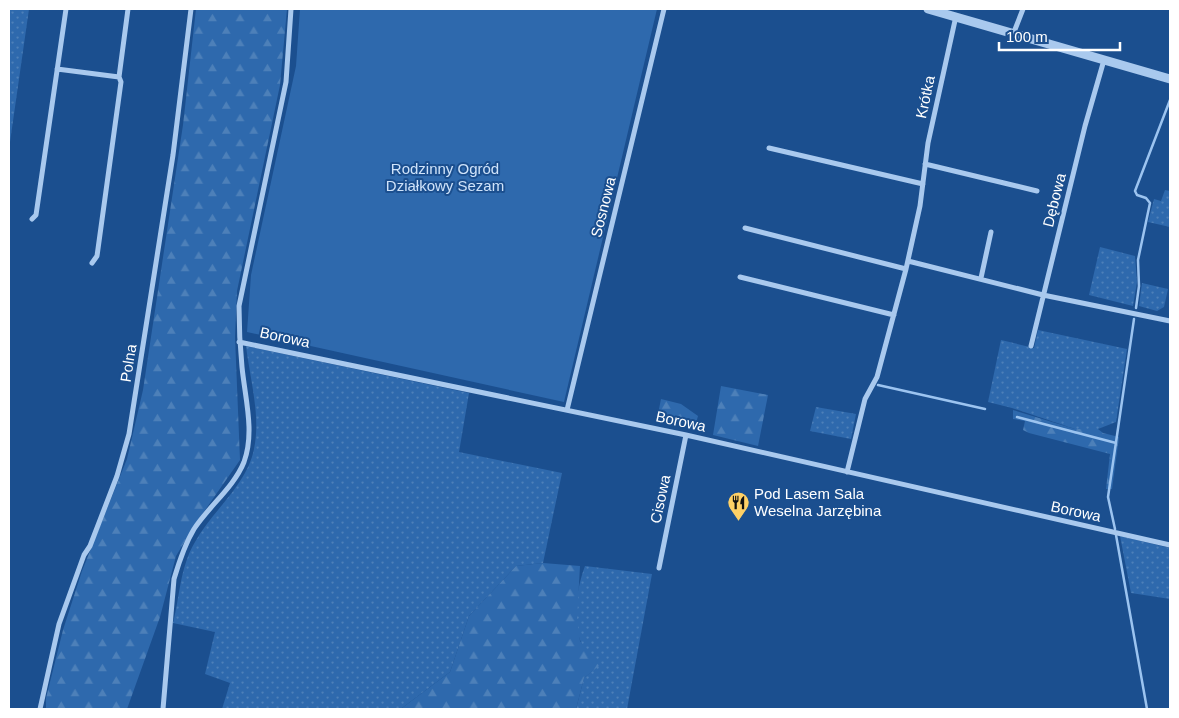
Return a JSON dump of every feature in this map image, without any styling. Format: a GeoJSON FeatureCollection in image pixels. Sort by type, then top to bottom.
{"type":"FeatureCollection","features":[{"type":"Feature","properties":{"kind":"street"},"geometry":{"type":"LineString","coordinates":[[32,219],[36,215],[66,9]]}},
{"type":"Feature","properties":{"kind":"street"},"geometry":{"type":"LineString","coordinates":[[92,263],[97,256],[114,136],[128,9]]}},
{"type":"Feature","properties":{"kind":"street","name":"Polna"},"geometry":{"type":"LineString","coordinates":[[40,709],[59,624],[84,555],[90,546],[117,476],[129,434],[173,155],[191,9]]}},
{"type":"Feature","properties":{"kind":"street","name":"Borowa"},"geometry":{"type":"LineString","coordinates":[[163,709],[174,579],[180,558],[194,530],[236,476],[243,464],[249,444],[240,342],[241,296],[284,92],[291,9]]}},
{"type":"Feature","properties":{"kind":"street","name":"Sosnowa"},"geometry":{"type":"LineString","coordinates":[[567,410],[664,9]]}},
{"type":"Feature","properties":{"kind":"street"},"geometry":{"type":"LineString","coordinates":[[928,9],[1014,32],[1170,79]]}},
{"type":"Feature","properties":{"kind":"street"},"geometry":{"type":"LineString","coordinates":[[1014,32],[1023,9]]}},
{"type":"Feature","properties":{"kind":"street","name":"Krótka"},"geometry":{"type":"LineString","coordinates":[[846,472],[866,393],[877,377],[908,261],[939,89],[956,16]]}},
{"type":"Feature","properties":{"kind":"street","name":"Dębowa"},"geometry":{"type":"LineString","coordinates":[[1031,346],[1085,126],[1104,60]]}},
{"type":"Feature","properties":{"kind":"street"},"geometry":{"type":"LineString","coordinates":[[58,69],[120,80]]}},
{"type":"Feature","properties":{"kind":"street"},"geometry":{"type":"LineString","coordinates":[[769,148],[923,184]]}},
{"type":"Feature","properties":{"kind":"street"},"geometry":{"type":"LineString","coordinates":[[925,164],[1037,191]]}},
{"type":"Feature","properties":{"kind":"street"},"geometry":{"type":"LineString","coordinates":[[745,228],[906,269]]}},
{"type":"Feature","properties":{"kind":"street"},"geometry":{"type":"LineString","coordinates":[[981,278],[991,232]]}},
{"type":"Feature","properties":{"kind":"street"},"geometry":{"type":"LineString","coordinates":[[908,261],[1044,295],[1129,313],[1170,319]]}},
{"type":"Feature","properties":{"kind":"street"},"geometry":{"type":"LineString","coordinates":[[740,277],[894,315]]}},
{"type":"Feature","properties":{"kind":"street","name":"Borowa"},"geometry":{"type":"LineString","coordinates":[[240,342],[686,435],[1170,545]]}},
{"type":"Feature","properties":{"kind":"street","name":"Cisowa"},"geometry":{"type":"LineString","coordinates":[[659,568],[686,435]]}},
{"type":"Feature","properties":{"kind":"green space"},"geometry":{"type":"Polygon","coordinates":[[[9,9],[29,9],[9,149],[9,9]]]}},
{"type":"Feature","properties":{"kind":"green space"},"geometry":{"type":"Polygon","coordinates":[[[196,9],[287,9],[280,85],[237,291],[235,337],[240,460],[196,523],[176,556],[160,617],[127,709],[46,709],[46,698],[63,630],[82,571],[127,459],[143,390],[183,125],[196,9]]]}},
{"type":"Feature","properties":{"kind":"green space","name":"Rodzinny Ogród Działkowy Sezam"},"geometry":{"type":"Polygon","coordinates":[[[300,9],[657,9],[564,402],[247,332],[251,275],[296,66],[300,9]]]}},
{"type":"Feature","properties":{"kind":"green space"},"geometry":{"type":"Polygon","coordinates":[[[1165,190],[1170,191],[1170,227],[1148,222],[1154,199],[1161,201],[1165,190]]]}},
{"type":"Feature","properties":{"kind":"green space"},"geometry":{"type":"Polygon","coordinates":[[[1100,247],[1135,256],[1137,282],[1133,306],[1089,295],[1100,247]]]}},
{"type":"Feature","properties":{"kind":"green space"},"geometry":{"type":"Polygon","coordinates":[[[1142,283],[1168,289],[1164,307],[1157,311],[1139,306],[1142,283]]]}},
{"type":"Feature","properties":{"kind":"green space"},"geometry":{"type":"Polygon","coordinates":[[[1038,330],[1127,349],[1116,422],[1098,429],[1075,429],[988,402],[1001,340],[1034,348],[1038,330]]]}},
{"type":"Feature","properties":{"kind":"green space"},"geometry":{"type":"Polygon","coordinates":[[[246,346],[469,393],[459,452],[562,473],[543,563],[516,566],[469,616],[450,672],[402,708],[222,709],[230,683],[205,674],[215,632],[173,623],[183,571],[190,552],[202,531],[237,486],[250,462],[254,449],[256,411],[246,346]]]}},
{"type":"Feature","properties":{"kind":"green space"},"geometry":{"type":"Polygon","coordinates":[[[721,386],[768,395],[758,446],[713,435],[721,386]]]}},
{"type":"Feature","properties":{"kind":"green space"},"geometry":{"type":"Polygon","coordinates":[[[661,399],[681,404],[698,416],[696,423],[679,423],[657,419],[661,399]]]}},
{"type":"Feature","properties":{"kind":"green space"},"geometry":{"type":"Polygon","coordinates":[[[816,407],[856,414],[851,439],[810,431],[816,407]]]}},
{"type":"Feature","properties":{"kind":"green space"},"geometry":{"type":"Polygon","coordinates":[[[1013,410],[1075,429],[1098,429],[1103,433],[1119,437],[1112,489],[1106,489],[1110,454],[1029,433],[1023,430],[1025,421],[1013,419],[1013,410]]]}},
{"type":"Feature","properties":{"kind":"green space"},"geometry":{"type":"Polygon","coordinates":[[[1120,536],[1170,548],[1170,599],[1131,593],[1120,536]]]}},
{"type":"Feature","properties":{"kind":"green space"},"geometry":{"type":"Polygon","coordinates":[[[543,563],[580,566],[577,619],[580,641],[600,665],[584,678],[576,709],[403,709],[450,672],[469,616],[516,566],[543,563]]]}},
{"type":"Feature","properties":{"kind":"green space"},"geometry":{"type":"Polygon","coordinates":[[[585,566],[652,574],[627,709],[576,709],[584,678],[599,665],[581,643],[576,623],[578,593],[585,566]]]}},
{"type":"Feature","properties":{"kind":"waterway"},"geometry":{"type":"LineString","coordinates":[[1136,308],[1139,286],[1138,260],[1150,203],[1146,198],[1137,195],[1135,191],[1170,100]]}},
{"type":"Feature","properties":{"kind":"waterway"},"geometry":{"type":"LineString","coordinates":[[1115,529],[1108,497],[1134,319]]}},
{"type":"Feature","properties":{"kind":"waterway"},"geometry":{"type":"LineString","coordinates":[[878,385],[985,409]]}},
{"type":"Feature","properties":{"kind":"waterway"},"geometry":{"type":"LineString","coordinates":[[1017,417],[1116,443]]}},
{"type":"Feature","properties":{"kind":"waterway"},"geometry":{"type":"LineString","coordinates":[[1116,535],[1147,709]]}},
{"type":"Feature","properties":{"kind":"place","name":"Pod Lasem Sala Weselna Jarzębina"},"geometry":{"type":"Point","coordinates":[738,521]}}]}
